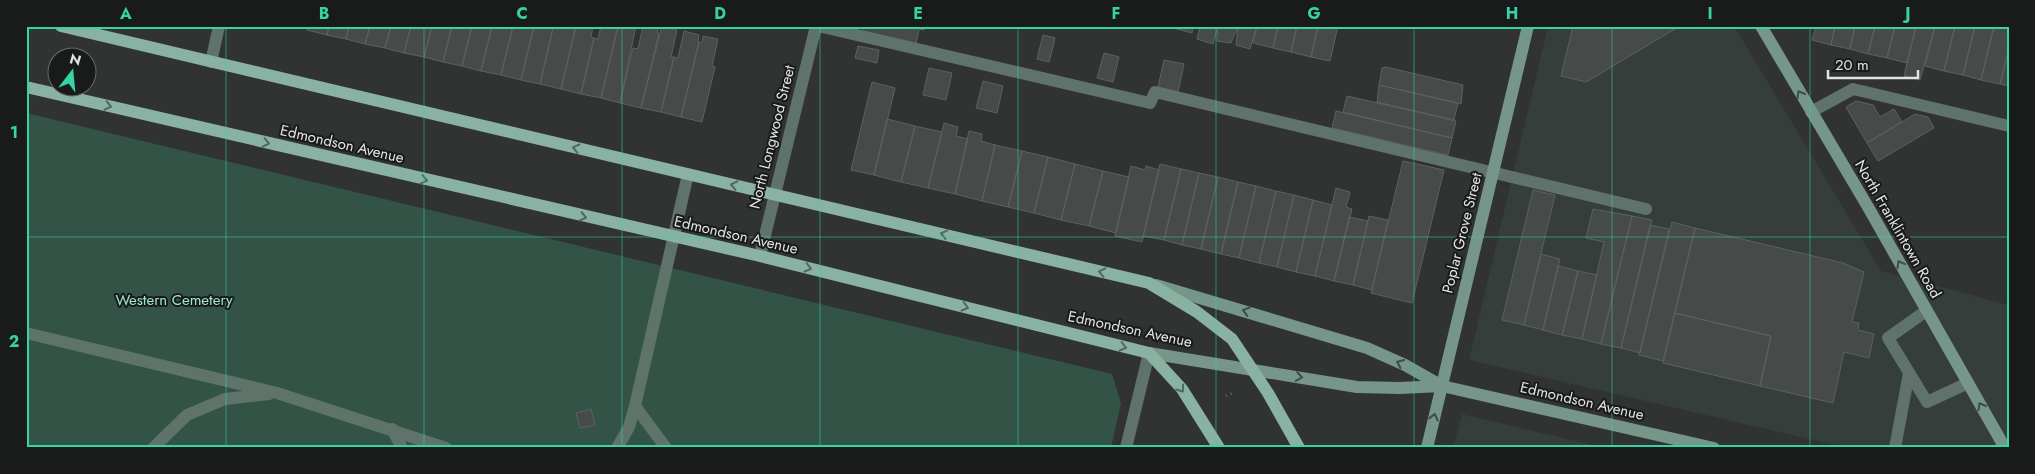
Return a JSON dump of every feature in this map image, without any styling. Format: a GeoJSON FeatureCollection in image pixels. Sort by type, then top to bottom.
{"type":"FeatureCollection","features":[{"type":"Feature","properties":{"kind":"main road","name":"Edmondson Avenue"},"geometry":{"type":"LineString","coordinates":[[61,26],[1149,283],[1367,348],[1405,365],[1442,386]]}},
{"type":"Feature","properties":{"kind":"main road","name":"Poplar Grove Street"},"geometry":{"type":"LineString","coordinates":[[1427,448],[1528,26]]}},
{"type":"Feature","properties":{"kind":"main road","name":"North Franklintown Road"},"geometry":{"type":"LineString","coordinates":[[1761,26],[1868,207],[2005,448]]}},
{"type":"Feature","properties":{"kind":"main road","name":"Edmondson Avenue"},"geometry":{"type":"LineString","coordinates":[[26,87],[673,238],[760,256],[1149,353],[1357,387],[1442,386],[1714,448]]}},
{"type":"Feature","properties":{"kind":"main road"},"geometry":{"type":"LineString","coordinates":[[1149,283],[1197,312],[1232,339],[1268,393],[1299,448]]}},
{"type":"Feature","properties":{"kind":"main road"},"geometry":{"type":"LineString","coordinates":[[1149,353],[1182,389],[1219,448]]}},
{"type":"Feature","properties":{"kind":"street"},"geometry":{"type":"LineString","coordinates":[[211,62],[219,26]]}},
{"type":"Feature","properties":{"kind":"street"},"geometry":{"type":"LineString","coordinates":[[817,26],[1150,103],[1155,92],[1646,209]]}},
{"type":"Feature","properties":{"kind":"street","name":"North Longwood Street"},"geometry":{"type":"LineString","coordinates":[[760,256],[817,26]]}},
{"type":"Feature","properties":{"kind":"street"},"geometry":{"type":"LineString","coordinates":[[1811,112],[1853,89],[2009,126]]}},
{"type":"Feature","properties":{"kind":"street"},"geometry":{"type":"LineString","coordinates":[[617,448],[629,427],[635,406],[688,174]]}},
{"type":"Feature","properties":{"kind":"street"},"geometry":{"type":"LineString","coordinates":[[1926,311],[1888,338],[1927,402],[1968,383]]}},
{"type":"Feature","properties":{"kind":"street"},"geometry":{"type":"LineString","coordinates":[[26,333],[278,393],[446,448]]}},
{"type":"Feature","properties":{"kind":"street"},"geometry":{"type":"LineString","coordinates":[[1126,448],[1149,353]]}},
{"type":"Feature","properties":{"kind":"street"},"geometry":{"type":"LineString","coordinates":[[1895,448],[1909,373]]}},
{"type":"Feature","properties":{"kind":"street"},"geometry":{"type":"LineString","coordinates":[[153,448],[187,415],[225,399],[278,393]]}},
{"type":"Feature","properties":{"kind":"street"},"geometry":{"type":"LineString","coordinates":[[635,406],[666,448]]}},
{"type":"Feature","properties":{"kind":"street"},"geometry":{"type":"LineString","coordinates":[[392,429],[402,448]]}},
{"type":"Feature","properties":{"kind":"path"},"geometry":{"type":"LineString","coordinates":[[1226,396],[1235,392]]}},
{"type":"Feature","properties":{"kind":"shaded area"},"geometry":{"type":"Polygon","coordinates":[[[1548,26],[1734,26],[1881,271],[2009,305],[2009,448],[1848,448],[1469,360],[1548,26]]]}},
{"type":"Feature","properties":{"kind":"shaded area"},"geometry":{"type":"Polygon","coordinates":[[[1462,414],[1605,448],[1453,448],[1462,414]]]}},
{"type":"Feature","properties":{"kind":"green space","name":"Western Cemetery"},"geometry":{"type":"Polygon","coordinates":[[[26,113],[1112,374],[1121,403],[1111,448],[26,448],[26,113]]]}},
{"type":"Feature","properties":{"kind":"building"},"geometry":{"type":"Polygon","coordinates":[[[308,26],[329,26],[327,35],[307,30],[308,26]]]}},
{"type":"Feature","properties":{"kind":"building"},"geometry":{"type":"Polygon","coordinates":[[[329,26],[349,26],[346,39],[327,35],[329,26]]]}},
{"type":"Feature","properties":{"kind":"building"},"geometry":{"type":"Polygon","coordinates":[[[349,26],[370,26],[365,44],[346,39],[349,26]]]}},
{"type":"Feature","properties":{"kind":"building"},"geometry":{"type":"Polygon","coordinates":[[[370,26],[391,26],[385,48],[365,44],[370,26]]]}},
{"type":"Feature","properties":{"kind":"building"},"geometry":{"type":"Polygon","coordinates":[[[391,26],[411,26],[404,53],[385,48],[391,26]]]}},
{"type":"Feature","properties":{"kind":"building"},"geometry":{"type":"Polygon","coordinates":[[[411,26],[432,26],[424,57],[404,53],[411,26]]]}},
{"type":"Feature","properties":{"kind":"building"},"geometry":{"type":"Polygon","coordinates":[[[432,26],[452,26],[443,62],[424,57],[432,26]]]}},
{"type":"Feature","properties":{"kind":"building"},"geometry":{"type":"Polygon","coordinates":[[[452,26],[472,26],[462,66],[443,62],[452,26]]]}},
{"type":"Feature","properties":{"kind":"building"},"geometry":{"type":"Polygon","coordinates":[[[472,26],[492,26],[481,71],[462,66],[472,26]]]}},
{"type":"Feature","properties":{"kind":"building"},"geometry":{"type":"Polygon","coordinates":[[[492,26],[513,26],[501,75],[481,71],[492,26]]]}},
{"type":"Feature","properties":{"kind":"building"},"geometry":{"type":"Polygon","coordinates":[[[513,26],[534,26],[521,80],[501,75],[513,26]]]}},
{"type":"Feature","properties":{"kind":"building"},"geometry":{"type":"Polygon","coordinates":[[[534,26],[551,26],[553,28],[540,84],[521,80],[534,26]]]}},
{"type":"Feature","properties":{"kind":"building"},"geometry":{"type":"Polygon","coordinates":[[[558,26],[576,26],[561,89],[540,84],[553,28],[558,29],[558,26]]]}},
{"type":"Feature","properties":{"kind":"building"},"geometry":{"type":"Polygon","coordinates":[[[576,26],[593,26],[591,37],[594,38],[581,94],[561,89],[576,26]]]}},
{"type":"Feature","properties":{"kind":"building"},"geometry":{"type":"Polygon","coordinates":[[[601,26],[618,26],[601,98],[581,94],[594,38],[598,39],[601,26]]]}},
{"type":"Feature","properties":{"kind":"building"},"geometry":{"type":"Polygon","coordinates":[[[618,26],[636,26],[620,103],[601,98],[618,26]]]}},
{"type":"Feature","properties":{"kind":"building"},"geometry":{"type":"Polygon","coordinates":[[[643,26],[659,26],[657,33],[659,33],[641,108],[620,103],[633,48],[638,49],[643,26]]]}},
{"type":"Feature","properties":{"kind":"building"},"geometry":{"type":"Polygon","coordinates":[[[662,26],[677,30],[671,57],[674,57],[661,112],[641,108],[662,26]]]}},
{"type":"Feature","properties":{"kind":"building"},"geometry":{"type":"Polygon","coordinates":[[[864,26],[925,26],[924,30],[919,29],[916,44],[862,34],[864,26]]]}},
{"type":"Feature","properties":{"kind":"building"},"geometry":{"type":"Polygon","coordinates":[[[1174,26],[1193,26],[1192,33],[1173,28],[1174,26]]]}},
{"type":"Feature","properties":{"kind":"building"},"geometry":{"type":"Polygon","coordinates":[[[1200,26],[1218,26],[1213,44],[1197,39],[1200,26]]]}},
{"type":"Feature","properties":{"kind":"building"},"geometry":{"type":"Polygon","coordinates":[[[1218,26],[1238,26],[1231,43],[1217,41],[1218,26]]]}},
{"type":"Feature","properties":{"kind":"building"},"geometry":{"type":"Polygon","coordinates":[[[1238,26],[1257,26],[1250,49],[1236,45],[1238,26]]]}},
{"type":"Feature","properties":{"kind":"building"},"geometry":{"type":"Polygon","coordinates":[[[1257,26],[1278,26],[1273,48],[1253,43],[1257,26]]]}},
{"type":"Feature","properties":{"kind":"building"},"geometry":{"type":"Polygon","coordinates":[[[1278,26],[1297,26],[1291,52],[1273,48],[1278,26]]]}},
{"type":"Feature","properties":{"kind":"building"},"geometry":{"type":"Polygon","coordinates":[[[1297,26],[1318,26],[1311,57],[1291,52],[1297,26]]]}},
{"type":"Feature","properties":{"kind":"building"},"geometry":{"type":"Polygon","coordinates":[[[1318,26],[1338,26],[1330,61],[1311,57],[1318,26]]]}},
{"type":"Feature","properties":{"kind":"building"},"geometry":{"type":"Polygon","coordinates":[[[1573,26],[1680,26],[1586,82],[1561,76],[1573,26]]]}},
{"type":"Feature","properties":{"kind":"building"},"geometry":{"type":"Polygon","coordinates":[[[1816,26],[1835,26],[1831,45],[1812,40],[1816,26]]]}},
{"type":"Feature","properties":{"kind":"building"},"geometry":{"type":"Polygon","coordinates":[[[1835,26],[1855,26],[1850,49],[1831,45],[1835,26]]]}},
{"type":"Feature","properties":{"kind":"building"},"geometry":{"type":"Polygon","coordinates":[[[1855,26],[1875,26],[1868,54],[1850,49],[1855,26]]]}},
{"type":"Feature","properties":{"kind":"building"},"geometry":{"type":"Polygon","coordinates":[[[1875,26],[1895,26],[1887,58],[1868,54],[1875,26]]]}},
{"type":"Feature","properties":{"kind":"building"},"geometry":{"type":"Polygon","coordinates":[[[1895,26],[1916,26],[1907,63],[1887,58],[1895,26]]]}},
{"type":"Feature","properties":{"kind":"building"},"geometry":{"type":"Polygon","coordinates":[[[1916,26],[1935,26],[1920,80],[1904,76],[1916,26]]]}},
{"type":"Feature","properties":{"kind":"building"},"geometry":{"type":"Polygon","coordinates":[[[1935,26],[1955,26],[1944,71],[1925,66],[1935,26]]]}},
{"type":"Feature","properties":{"kind":"building"},"geometry":{"type":"Polygon","coordinates":[[[1955,26],[1975,26],[1963,75],[1944,71],[1955,26]]]}},
{"type":"Feature","properties":{"kind":"building"},"geometry":{"type":"Polygon","coordinates":[[[1975,26],[1994,26],[1981,80],[1963,75],[1975,26]]]}},
{"type":"Feature","properties":{"kind":"building"},"geometry":{"type":"Polygon","coordinates":[[[1994,26],[2009,26],[2009,48],[2000,84],[1981,80],[1994,26]]]}},
{"type":"Feature","properties":{"kind":"building"},"geometry":{"type":"Polygon","coordinates":[[[684,31],[699,35],[699,42],[681,117],[661,112],[674,57],[678,58],[684,31]]]}},
{"type":"Feature","properties":{"kind":"building"},"geometry":{"type":"Polygon","coordinates":[[[1043,35],[1055,38],[1049,62],[1037,59],[1043,35]]]}},
{"type":"Feature","properties":{"kind":"building"},"geometry":{"type":"Polygon","coordinates":[[[703,36],[718,39],[712,66],[715,67],[702,122],[681,117],[699,42],[702,43],[703,36]]]}},
{"type":"Feature","properties":{"kind":"building"},"geometry":{"type":"Polygon","coordinates":[[[858,46],[879,50],[877,63],[855,58],[858,46]]]}},
{"type":"Feature","properties":{"kind":"building"},"geometry":{"type":"Polygon","coordinates":[[[2009,48],[2009,86],[2000,84],[2009,48]]]}},
{"type":"Feature","properties":{"kind":"building"},"geometry":{"type":"Polygon","coordinates":[[[1104,53],[1119,57],[1113,82],[1097,78],[1104,53]]]}},
{"type":"Feature","properties":{"kind":"building"},"geometry":{"type":"Polygon","coordinates":[[[1164,60],[1184,64],[1178,92],[1158,87],[1164,60]]]}},
{"type":"Feature","properties":{"kind":"building"},"geometry":{"type":"Polygon","coordinates":[[[1386,67],[1463,85],[1461,104],[1379,85],[1382,68],[1386,67]]]}},
{"type":"Feature","properties":{"kind":"building"},"geometry":{"type":"Polygon","coordinates":[[[929,68],[952,73],[946,100],[923,95],[929,68]]]}},
{"type":"Feature","properties":{"kind":"building"},"geometry":{"type":"Polygon","coordinates":[[[983,81],[1003,86],[997,113],[976,108],[983,81]]]}},
{"type":"Feature","properties":{"kind":"building"},"geometry":{"type":"Polygon","coordinates":[[[872,82],[895,88],[874,175],[851,170],[872,82]]]}},
{"type":"Feature","properties":{"kind":"building"},"geometry":{"type":"Polygon","coordinates":[[[1379,85],[1458,103],[1454,120],[1377,102],[1379,85]]]}},
{"type":"Feature","properties":{"kind":"building"},"geometry":{"type":"Polygon","coordinates":[[[1347,96],[1456,121],[1452,138],[1343,112],[1347,96]]]}},
{"type":"Feature","properties":{"kind":"building"},"geometry":{"type":"Polygon","coordinates":[[[1856,101],[1873,105],[1880,117],[1894,109],[1902,122],[1867,143],[1846,107],[1856,101]]]}},
{"type":"Feature","properties":{"kind":"building"},"geometry":{"type":"Polygon","coordinates":[[[1336,111],[1452,138],[1448,155],[1332,128],[1336,111]]]}},
{"type":"Feature","properties":{"kind":"building"},"geometry":{"type":"Polygon","coordinates":[[[1915,114],[1928,117],[1934,128],[1878,161],[1867,143],[1915,114]]]}},
{"type":"Feature","properties":{"kind":"building"},"geometry":{"type":"Polygon","coordinates":[[[887,119],[915,126],[901,182],[874,175],[887,119]]]}},
{"type":"Feature","properties":{"kind":"building"},"geometry":{"type":"Polygon","coordinates":[[[944,123],[958,127],[956,136],[968,139],[955,194],[928,188],[944,123]]]}},
{"type":"Feature","properties":{"kind":"building"},"geometry":{"type":"Polygon","coordinates":[[[915,126],[942,132],[928,188],[901,182],[915,126]]]}},
{"type":"Feature","properties":{"kind":"building"},"geometry":{"type":"Polygon","coordinates":[[[969,131],[982,134],[981,141],[995,145],[982,201],[955,194],[969,131]]]}},
{"type":"Feature","properties":{"kind":"building"},"geometry":{"type":"Polygon","coordinates":[[[995,145],[1022,151],[1008,207],[982,201],[995,145]]]}},
{"type":"Feature","properties":{"kind":"building"},"geometry":{"type":"Polygon","coordinates":[[[1022,151],[1048,157],[1034,213],[1008,207],[1022,151]]]}},
{"type":"Feature","properties":{"kind":"building"},"geometry":{"type":"Polygon","coordinates":[[[1048,157],[1075,164],[1061,220],[1034,213],[1048,157]]]}},
{"type":"Feature","properties":{"kind":"building"},"geometry":{"type":"Polygon","coordinates":[[[1403,161],[1444,170],[1412,303],[1371,293],[1403,161]]]}},
{"type":"Feature","properties":{"kind":"building"},"geometry":{"type":"Polygon","coordinates":[[[1075,164],[1103,171],[1089,226],[1061,220],[1075,164]]]}},
{"type":"Feature","properties":{"kind":"building"},"geometry":{"type":"Polygon","coordinates":[[[1160,164],[1181,169],[1164,240],[1143,236],[1160,164]]]}},
{"type":"Feature","properties":{"kind":"building"},"geometry":{"type":"Polygon","coordinates":[[[1131,166],[1145,170],[1146,166],[1159,170],[1142,242],[1115,236],[1131,166]]]}},
{"type":"Feature","properties":{"kind":"building"},"geometry":{"type":"Polygon","coordinates":[[[1181,169],[1199,173],[1182,245],[1164,240],[1181,169]]]}},
{"type":"Feature","properties":{"kind":"building"},"geometry":{"type":"Polygon","coordinates":[[[1103,171],[1129,177],[1116,233],[1089,226],[1103,171]]]}},
{"type":"Feature","properties":{"kind":"building"},"geometry":{"type":"Polygon","coordinates":[[[1199,173],[1218,177],[1201,249],[1182,245],[1199,173]]]}},
{"type":"Feature","properties":{"kind":"building"},"geometry":{"type":"Polygon","coordinates":[[[1218,177],[1238,182],[1221,254],[1201,249],[1218,177]]]}},
{"type":"Feature","properties":{"kind":"building"},"geometry":{"type":"Polygon","coordinates":[[[1238,182],[1256,186],[1239,258],[1221,254],[1238,182]]]}},
{"type":"Feature","properties":{"kind":"building"},"geometry":{"type":"Polygon","coordinates":[[[1256,186],[1276,191],[1259,263],[1239,258],[1256,186]]]}},
{"type":"Feature","properties":{"kind":"building"},"geometry":{"type":"Polygon","coordinates":[[[1336,188],[1350,192],[1346,207],[1352,209],[1334,281],[1315,276],[1336,188]]]}},
{"type":"Feature","properties":{"kind":"building"},"geometry":{"type":"Polygon","coordinates":[[[1533,190],[1555,195],[1524,325],[1502,320],[1533,190]]]}},
{"type":"Feature","properties":{"kind":"building"},"geometry":{"type":"Polygon","coordinates":[[[1276,191],[1294,195],[1277,267],[1259,263],[1276,191]]]}},
{"type":"Feature","properties":{"kind":"building"},"geometry":{"type":"Polygon","coordinates":[[[1294,195],[1313,200],[1296,272],[1277,267],[1294,195]]]}},
{"type":"Feature","properties":{"kind":"building"},"geometry":{"type":"Polygon","coordinates":[[[1313,200],[1332,205],[1315,276],[1296,272],[1313,200]]]}},
{"type":"Feature","properties":{"kind":"building"},"geometry":{"type":"Polygon","coordinates":[[[1593,209],[1632,216],[1601,344],[1582,339],[1604,242],[1586,238],[1593,209]]]}},
{"type":"Feature","properties":{"kind":"building"},"geometry":{"type":"Polygon","coordinates":[[[1369,216],[1388,220],[1372,290],[1353,285],[1369,216]]]}},
{"type":"Feature","properties":{"kind":"building"},"geometry":{"type":"Polygon","coordinates":[[[1632,216],[1652,220],[1621,348],[1601,344],[1632,216]]]}},
{"type":"Feature","properties":{"kind":"building"},"geometry":{"type":"Polygon","coordinates":[[[1349,217],[1368,221],[1353,285],[1334,281],[1349,217]]]}},
{"type":"Feature","properties":{"kind":"building"},"geometry":{"type":"Polygon","coordinates":[[[1672,222],[1695,228],[1663,361],[1639,355],[1672,222]]]}},
{"type":"Feature","properties":{"kind":"building"},"geometry":{"type":"Polygon","coordinates":[[[1650,225],[1669,229],[1640,353],[1621,348],[1650,225]]]}},
{"type":"Feature","properties":{"kind":"building"},"geometry":{"type":"Polygon","coordinates":[[[1695,228],[1843,263],[1864,272],[1852,322],[1859,323],[1858,330],[1874,334],[1869,358],[1844,352],[1833,403],[1760,386],[1771,336],[1675,313],[1695,228]]]}},
{"type":"Feature","properties":{"kind":"building"},"geometry":{"type":"Polygon","coordinates":[[[1541,254],[1560,259],[1543,330],[1524,325],[1541,254]]]}},
{"type":"Feature","properties":{"kind":"building"},"geometry":{"type":"Polygon","coordinates":[[[1558,266],[1578,271],[1562,335],[1543,330],[1558,266]]]}},
{"type":"Feature","properties":{"kind":"building"},"geometry":{"type":"Polygon","coordinates":[[[1578,271],[1597,275],[1582,339],[1562,335],[1578,271]]]}},
{"type":"Feature","properties":{"kind":"building"},"geometry":{"type":"Polygon","coordinates":[[[1675,313],[1771,336],[1760,386],[1663,363],[1675,313]]]}},
{"type":"Feature","properties":{"kind":"building"},"geometry":{"type":"Polygon","coordinates":[[[591,409],[595,425],[580,428],[576,413],[591,409]]]}}]}
